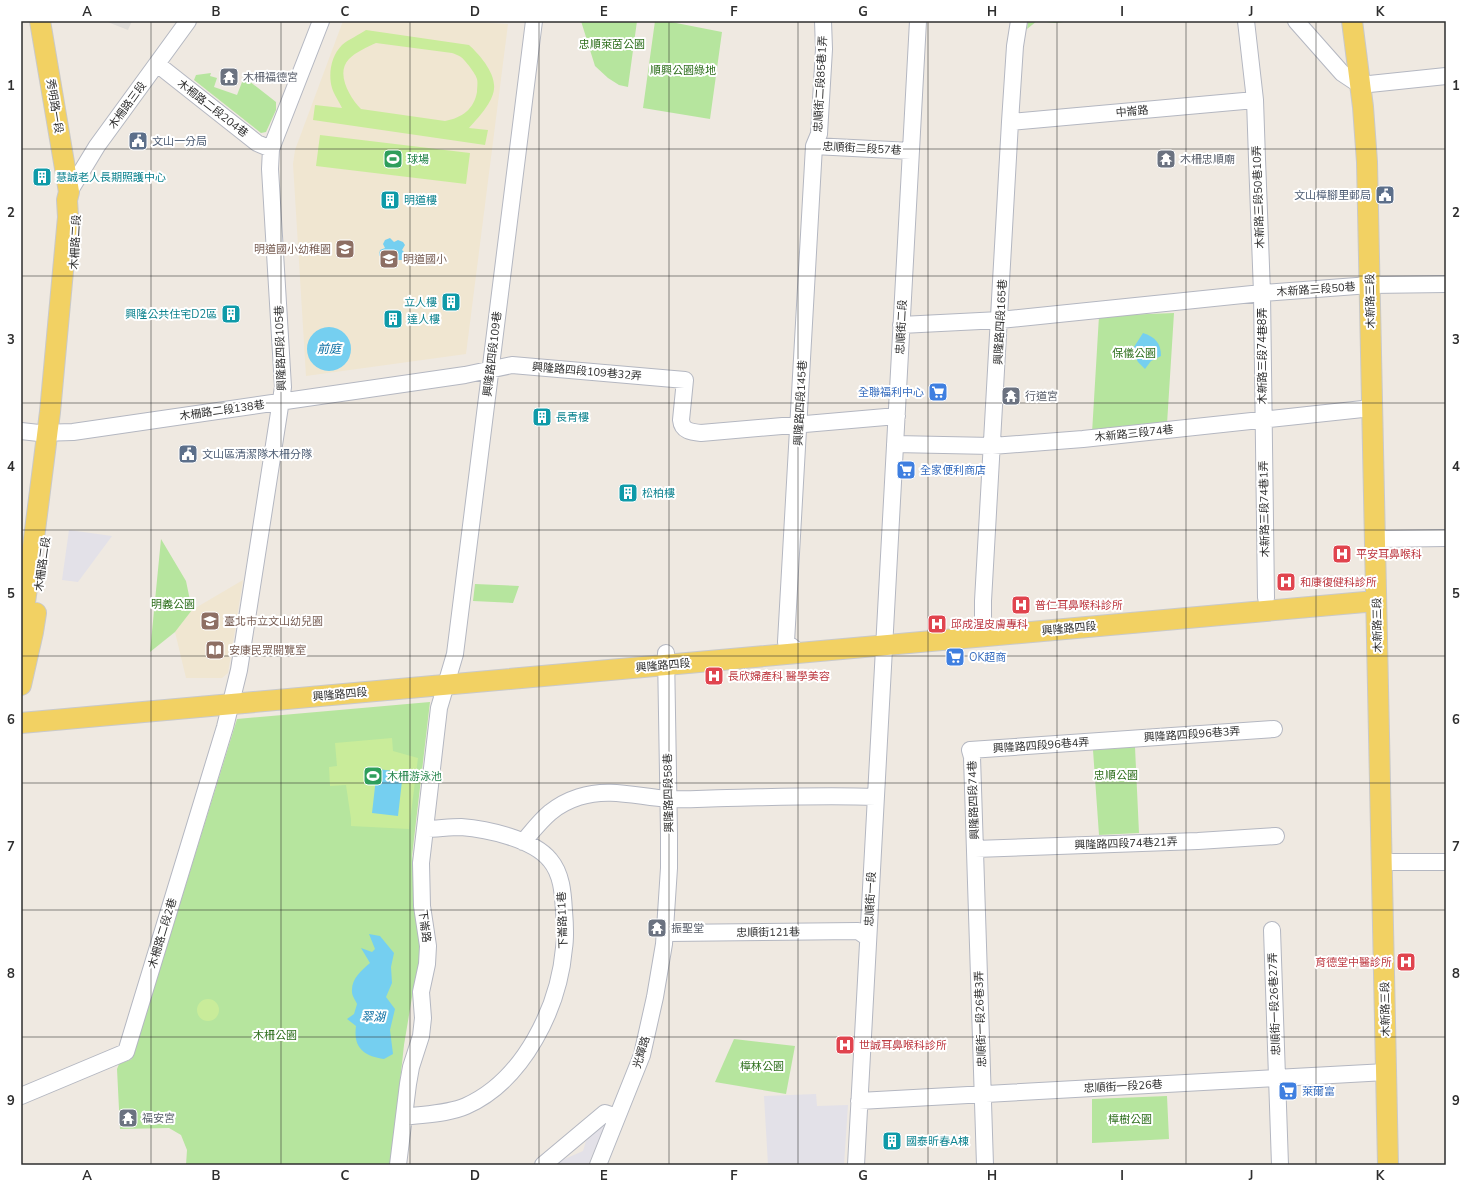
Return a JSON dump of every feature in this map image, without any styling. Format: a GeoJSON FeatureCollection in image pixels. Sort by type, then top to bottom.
{"type":"FeatureCollection","features":[{"type":"Feature","properties":{"kind":"main road","name":"秀明路一段"},"geometry":{"type":"LineString","coordinates":[[40,21],[69,192]]}},
{"type":"Feature","properties":{"kind":"main road","name":"木新路三段"},"geometry":{"type":"LineString","coordinates":[[1352,21],[1367,162],[1388,1165]]}},
{"type":"Feature","properties":{"kind":"main road","name":"木柵路二段"},"geometry":{"type":"LineString","coordinates":[[21,685],[33,632],[53,433],[68,217],[67,200],[69,192]]}},
{"type":"Feature","properties":{"kind":"main road","name":"木柵路二段"},"geometry":{"type":"LineString","coordinates":[[21,630],[33,546],[53,433]]}},
{"type":"Feature","properties":{"kind":"main road","name":"興隆路四段"},"geometry":{"type":"LineString","coordinates":[[21,711],[232,698],[1376,594]]}},
{"type":"Feature","properties":{"kind":"main road","name":"興隆路四段"},"geometry":{"type":"LineString","coordinates":[[885,639],[983,624],[1266,598],[1376,594]]}},
{"type":"Feature","properties":{"kind":"main road","name":"興隆路四段"},"geometry":{"type":"LineString","coordinates":[[21,723],[232,698]]}},
{"type":"Feature","properties":{"kind":"street","name":"木柵路三段"},"geometry":{"type":"LineString","coordinates":[[69,192],[97,146],[188,21]]}},
{"type":"Feature","properties":{"kind":"street","name":"興隆路四段105巷"},"geometry":{"type":"LineString","coordinates":[[232,698],[239,670],[281,402],[283,377],[270,168],[271,148],[321,21]]}},
{"type":"Feature","properties":{"kind":"street","name":"興隆路四段109巷"},"geometry":{"type":"LineString","coordinates":[[448,679],[455,654],[534,21]]}},
{"type":"Feature","properties":{"kind":"street","name":"忠順街二段85巷1弄"},"geometry":{"type":"LineString","coordinates":[[814,146],[819,134],[824,49],[823,21]]}},
{"type":"Feature","properties":{"kind":"street","name":"忠順街二段"},"geometry":{"type":"LineString","coordinates":[[885,639],[918,21]]}},
{"type":"Feature","properties":{"kind":"street","name":"興隆路四段165巷"},"geometry":{"type":"LineString","coordinates":[[983,624],[983,601],[1010,122],[1015,46],[1019,21]]}},
{"type":"Feature","properties":{"kind":"street","name":"木新路三段50巷10弄"},"geometry":{"type":"LineString","coordinates":[[1246,21],[1255,100],[1262,293]]}},
{"type":"Feature","properties":{"kind":"street"},"geometry":{"type":"LineString","coordinates":[[1296,21],[1342,73],[1360,85],[1446,76]]}},
{"type":"Feature","properties":{"kind":"street","name":"木柵路二段204巷"},"geometry":{"type":"LineString","coordinates":[[157,64],[257,142],[271,148]]}},
{"type":"Feature","properties":{"kind":"street","name":"中崙路"},"geometry":{"type":"LineString","coordinates":[[1010,122],[1255,100]]}},
{"type":"Feature","properties":{"kind":"street","name":"忠順街二段57巷"},"geometry":{"type":"LineString","coordinates":[[814,146],[911,151]]}},
{"type":"Feature","properties":{"kind":"street","name":"興隆路四段145巷"},"geometry":{"type":"LineString","coordinates":[[793,647],[798,425],[814,146]]}},
{"type":"Feature","properties":{"kind":"street","name":"木新路三段50巷"},"geometry":{"type":"LineString","coordinates":[[902,326],[1000,320],[1262,293],[1370,285],[1446,284]]}},
{"type":"Feature","properties":{"kind":"street","name":"木新路三段74巷8弄"},"geometry":{"type":"LineString","coordinates":[[1262,293],[1263,419]]}},
{"type":"Feature","properties":{"kind":"street","name":"興隆路四段109巷32弄"},"geometry":{"type":"LineString","coordinates":[[490,370],[512,365],[685,380],[681,425],[685,430],[691,432],[701,433],[798,425]]}},
{"type":"Feature","properties":{"kind":"street","name":"木柵路二段138巷"},"geometry":{"type":"LineString","coordinates":[[21,431],[53,433],[78,431],[490,370]]}},
{"type":"Feature","properties":{"kind":"street","name":"木新路三段74巷"},"geometry":{"type":"LineString","coordinates":[[895,444],[992,446],[1083,439],[1372,408]]}},
{"type":"Feature","properties":{"kind":"street"},"geometry":{"type":"LineString","coordinates":[[798,425],[897,416]]}},
{"type":"Feature","properties":{"kind":"street","name":"木新路三段74巷1弄"},"geometry":{"type":"LineString","coordinates":[[1263,419],[1266,598]]}},
{"type":"Feature","properties":{"kind":"street"},"geometry":{"type":"LineString","coordinates":[[1375,539],[1446,538]]}},
{"type":"Feature","properties":{"kind":"street","name":"忠順街一段"},"geometry":{"type":"LineString","coordinates":[[856,1165],[885,639]]}},
{"type":"Feature","properties":{"kind":"street","name":"興隆路四段58巷"},"geometry":{"type":"LineString","coordinates":[[666,659],[669,799],[669,868],[666,933]]}},
{"type":"Feature","properties":{"kind":"street","name":"下崙路"},"geometry":{"type":"LineString","coordinates":[[398,1165],[411,1067],[421,1036],[423,1018],[422,992],[427,964],[428,946],[422,906],[420,881],[421,863],[439,708],[448,679]]}},
{"type":"Feature","properties":{"kind":"street","name":"木柵路二段2巷"},"geometry":{"type":"LineString","coordinates":[[21,1096],[126,1052],[225,727],[232,698]]}},
{"type":"Feature","properties":{"kind":"street","name":"興隆路四段96巷3弄"},"geometry":{"type":"LineString","coordinates":[[1110,740],[1274,729]]}},
{"type":"Feature","properties":{"kind":"street","name":"興隆路四段96巷4弄"},"geometry":{"type":"LineString","coordinates":[[970,750],[1110,740]]}},
{"type":"Feature","properties":{"kind":"street","name":"興隆路四段74巷"},"geometry":{"type":"LineString","coordinates":[[970,750],[972,757],[978,944]]}},
{"type":"Feature","properties":{"kind":"street"},"geometry":{"type":"LineString","coordinates":[[523,842],[549,813],[560,805],[580,797],[594,794],[614,792],[669,799],[839,796],[876,797]]}},
{"type":"Feature","properties":{"kind":"street","name":"下崙路11巷"},"geometry":{"type":"LineString","coordinates":[[404,1117],[443,1112],[466,1106],[486,1094],[508,1076],[523,1058],[536,1038],[551,1005],[561,971],[564,947],[563,893],[557,871],[550,859],[537,849],[523,842],[482,829],[459,827],[424,829]]}},
{"type":"Feature","properties":{"kind":"street","name":"興隆路四段74巷21弄"},"geometry":{"type":"LineString","coordinates":[[975,849],[1198,841],[1276,836]]}},
{"type":"Feature","properties":{"kind":"street"},"geometry":{"type":"LineString","coordinates":[[1382,862],[1446,862]]}},
{"type":"Feature","properties":{"kind":"street","name":"忠順街一段26巷27弄"},"geometry":{"type":"LineString","coordinates":[[1272,930],[1280,1165]]}},
{"type":"Feature","properties":{"kind":"street","name":"忠順街121巷"},"geometry":{"type":"LineString","coordinates":[[666,933],[858,931],[868,938]]}},
{"type":"Feature","properties":{"kind":"street","name":"光輝路"},"geometry":{"type":"LineString","coordinates":[[598,1165],[642,1055],[655,997],[666,933]]}},
{"type":"Feature","properties":{"kind":"street","name":"忠順街一段26巷3弄"},"geometry":{"type":"LineString","coordinates":[[978,944],[985,1165]]}},
{"type":"Feature","properties":{"kind":"street","name":"忠順街一段26巷"},"geometry":{"type":"LineString","coordinates":[[859,1101],[1386,1072]]}},
{"type":"Feature","properties":{"kind":"street"},"geometry":{"type":"LineString","coordinates":[[543,1165],[605,1113],[617,1117]]}},
{"type":"Feature","properties":{"kind":"shaded area"},"geometry":{"type":"Polygon","coordinates":[[[105,21],[132,21],[128,30],[105,21]]]}},
{"type":"Feature","properties":{"kind":"shaded area","name":"明道國小"},"geometry":{"type":"Polygon","coordinates":[[[343,21],[461,21],[508,24],[466,354],[306,376],[293,164],[295,150],[343,21]]]}},
{"type":"Feature","properties":{"kind":"shaded area"},"geometry":{"type":"Polygon","coordinates":[[[69,530],[112,536],[78,582],[62,580],[69,530]]]}},
{"type":"Feature","properties":{"kind":"shaded area","name":"臺北市立文山幼兒園"},"geometry":{"type":"Polygon","coordinates":[[[243,580],[228,673],[222,678],[186,678],[175,632],[192,610],[243,580]]]}},
{"type":"Feature","properties":{"kind":"shaded area"},"geometry":{"type":"Polygon","coordinates":[[[816,1094],[817,1106],[848,1105],[844,1165],[768,1165],[764,1096],[816,1094]]]}},
{"type":"Feature","properties":{"kind":"shaded area"},"geometry":{"type":"Polygon","coordinates":[[[603,1123],[605,1125],[588,1165],[554,1165],[583,1151],[586,1141],[603,1123]]]}},
{"type":"Feature","properties":{"kind":"green space","name":"忠順萊茵公園"},"geometry":{"type":"Polygon","coordinates":[[[581,21],[637,21],[628,87],[619,85],[608,78],[595,66],[581,21]]]}},
{"type":"Feature","properties":{"kind":"green space","name":"順興公園綠地"},"geometry":{"type":"Polygon","coordinates":[[[655,21],[666,21],[722,32],[710,119],[643,108],[655,21]]]}},
{"type":"Feature","properties":{"kind":"green space"},"geometry":{"type":"Polygon","coordinates":[[[1028,21],[1037,21],[1027,29],[1028,21]]]}},
{"type":"Feature","properties":{"kind":"green space"},"geometry":{"type":"Polygon","coordinates":[[[1037,21],[1073,21],[1055,23],[1037,21]]]}},
{"type":"Feature","properties":{"kind":"green space"},"geometry":{"type":"Polygon","coordinates":[[[366,30],[469,45],[490,70],[494,83],[491,99],[477,120],[469,128],[488,130],[485,145],[313,120],[315,105],[342,108],[332,88],[330,77],[331,65],[335,54],[342,45],[366,30]],[[376,43],[358,52],[349,59],[343,71],[344,78],[349,92],[361,109],[445,121],[451,120],[462,115],[470,108],[477,92],[477,81],[473,71],[461,57],[452,53],[376,43]]]}},
{"type":"Feature","properties":{"kind":"green space"},"geometry":{"type":"Polygon","coordinates":[[[211,73],[210,76],[217,78],[214,87],[237,95],[244,77],[276,102],[276,110],[266,132],[261,133],[194,80],[196,75],[211,73]]]}},
{"type":"Feature","properties":{"kind":"green space","name":"球場"},"geometry":{"type":"Polygon","coordinates":[[[320,135],[470,153],[466,184],[316,166],[320,135]]]}},
{"type":"Feature","properties":{"kind":"green space","name":"保儀公園"},"geometry":{"type":"Polygon","coordinates":[[[1174,313],[1167,424],[1092,433],[1099,316],[1174,313]]]}},
{"type":"Feature","properties":{"kind":"green space","name":"明義公園"},"geometry":{"type":"Polygon","coordinates":[[[161,539],[186,581],[192,610],[175,632],[150,652],[161,539]]]}},
{"type":"Feature","properties":{"kind":"green space"},"geometry":{"type":"Polygon","coordinates":[[[475,584],[519,586],[513,603],[473,601],[475,584]]]}},
{"type":"Feature","properties":{"kind":"green space","name":"木柵公園"},"geometry":{"type":"Polygon","coordinates":[[[430,702],[412,856],[427,927],[414,985],[404,1045],[391,1165],[186,1165],[187,1150],[181,1135],[169,1128],[120,1129],[117,1069],[119,1064],[132,1059],[237,719],[430,702]]]}},
{"type":"Feature","properties":{"kind":"green space","name":"木柵游泳池"},"geometry":{"type":"Polygon","coordinates":[[[392,738],[393,751],[418,758],[409,829],[351,826],[346,785],[330,786],[329,767],[337,766],[335,743],[392,738]]]}},
{"type":"Feature","properties":{"kind":"green space","name":"忠順公園"},"geometry":{"type":"Polygon","coordinates":[[[1135,747],[1139,833],[1099,835],[1093,750],[1135,747]]]}},
{"type":"Feature","properties":{"kind":"green space"},"geometry":{"type":"Polygon","coordinates":[[[208,999],[216,1002],[219,1010],[216,1018],[208,1021],[200,1018],[197,1010],[200,1002],[208,999]]]}},
{"type":"Feature","properties":{"kind":"green space","name":"樟林公園"},"geometry":{"type":"Polygon","coordinates":[[[734,1039],[795,1046],[786,1094],[715,1082],[734,1039]]]}},
{"type":"Feature","properties":{"kind":"green space","name":"樟樹公園"},"geometry":{"type":"Polygon","coordinates":[[[1167,1096],[1169,1139],[1092,1143],[1092,1099],[1167,1096]]]}},
{"type":"Feature","properties":{"kind":"water"},"geometry":{"type":"Polygon","coordinates":[[[390,238],[394,242],[398,240],[403,242],[405,245],[402,250],[407,255],[404,260],[398,260],[394,266],[389,265],[387,259],[382,259],[379,255],[380,250],[385,248],[383,244],[385,240],[390,238]]]}},
{"type":"Feature","properties":{"kind":"water","name":"前庭"},"geometry":{"type":"Polygon","coordinates":[[[325,327],[333,327],[338,328],[345,333],[350,340],[350,358],[345,365],[338,370],[325,371],[317,368],[310,361],[307,353],[307,345],[310,337],[317,330],[325,327]]]}},
{"type":"Feature","properties":{"kind":"water"},"geometry":{"type":"Polygon","coordinates":[[[1143,333],[1151,336],[1156,341],[1161,351],[1161,356],[1151,361],[1145,369],[1138,362],[1132,350],[1143,333]]]}},
{"type":"Feature","properties":{"kind":"water"},"geometry":{"type":"Polygon","coordinates":[[[377,769],[403,772],[398,816],[372,813],[377,769]]]}},
{"type":"Feature","properties":{"kind":"water","name":"翠湖"},"geometry":{"type":"Polygon","coordinates":[[[369,934],[380,936],[394,953],[391,967],[392,983],[386,997],[395,1009],[390,1030],[393,1054],[384,1059],[371,1056],[361,1050],[356,1040],[356,1026],[347,1019],[354,1014],[357,1004],[352,994],[353,983],[357,976],[370,963],[361,948],[372,952],[375,949],[369,934]]]}},
{"type":"Feature","properties":{"kind":"place","name":"木柵福德宮"},"geometry":{"type":"Point","coordinates":[229,77]}},
{"type":"Feature","properties":{"kind":"place","name":"文山一分局"},"geometry":{"type":"Point","coordinates":[138,141]}},
{"type":"Feature","properties":{"kind":"place","name":"球場"},"geometry":{"type":"Point","coordinates":[393,159]}},
{"type":"Feature","properties":{"kind":"place","name":"木柵忠順廟"},"geometry":{"type":"Point","coordinates":[1166,159]}},
{"type":"Feature","properties":{"kind":"place","name":"慧誠老人長期照護中心"},"geometry":{"type":"Point","coordinates":[42,177]}},
{"type":"Feature","properties":{"kind":"place","name":"文山樟腳里郵局"},"geometry":{"type":"Point","coordinates":[1385,195]}},
{"type":"Feature","properties":{"kind":"place","name":"明道樓"},"geometry":{"type":"Point","coordinates":[390,200]}},
{"type":"Feature","properties":{"kind":"place","name":"明道國小幼稚園"},"geometry":{"type":"Point","coordinates":[345,249]}},
{"type":"Feature","properties":{"kind":"place","name":"明道國小"},"geometry":{"type":"Point","coordinates":[389,259]}},
{"type":"Feature","properties":{"kind":"place","name":"立人樓"},"geometry":{"type":"Point","coordinates":[451,302]}},
{"type":"Feature","properties":{"kind":"place","name":"興隆公共住宅D2區"},"geometry":{"type":"Point","coordinates":[231,314]}},
{"type":"Feature","properties":{"kind":"place","name":"達人樓"},"geometry":{"type":"Point","coordinates":[393,319]}},
{"type":"Feature","properties":{"kind":"place","name":"全聯福利中心"},"geometry":{"type":"Point","coordinates":[938,392]}},
{"type":"Feature","properties":{"kind":"place","name":"行道宮"},"geometry":{"type":"Point","coordinates":[1011,396]}},
{"type":"Feature","properties":{"kind":"place","name":"長青樓"},"geometry":{"type":"Point","coordinates":[542,417]}},
{"type":"Feature","properties":{"kind":"place","name":"文山區清潔隊木柵分隊"},"geometry":{"type":"Point","coordinates":[188,454]}},
{"type":"Feature","properties":{"kind":"place","name":"全家便利商店"},"geometry":{"type":"Point","coordinates":[906,470]}},
{"type":"Feature","properties":{"kind":"place","name":"松柏樓"},"geometry":{"type":"Point","coordinates":[628,493]}},
{"type":"Feature","properties":{"kind":"place","name":"平安耳鼻喉科"},"geometry":{"type":"Point","coordinates":[1342,554]}},
{"type":"Feature","properties":{"kind":"place","name":"和康復健科診所"},"geometry":{"type":"Point","coordinates":[1286,582]}},
{"type":"Feature","properties":{"kind":"place","name":"普仁耳鼻喉科診所"},"geometry":{"type":"Point","coordinates":[1021,605]}},
{"type":"Feature","properties":{"kind":"place","name":"臺北市立文山幼兒園"},"geometry":{"type":"Point","coordinates":[210,621]}},
{"type":"Feature","properties":{"kind":"place","name":"邱成湦皮膚專科"},"geometry":{"type":"Point","coordinates":[937,624]}},
{"type":"Feature","properties":{"kind":"place","name":"安康民眾閱覽室"},"geometry":{"type":"Point","coordinates":[215,650]}},
{"type":"Feature","properties":{"kind":"place","name":"OK超商"},"geometry":{"type":"Point","coordinates":[955,657]}},
{"type":"Feature","properties":{"kind":"place","name":"長欣婦產科 醫學美容"},"geometry":{"type":"Point","coordinates":[714,676]}},
{"type":"Feature","properties":{"kind":"place","name":"木柵游泳池"},"geometry":{"type":"Point","coordinates":[373,776]}},
{"type":"Feature","properties":{"kind":"place","name":"振聖堂"},"geometry":{"type":"Point","coordinates":[657,928]}},
{"type":"Feature","properties":{"kind":"place","name":"育德堂中醫診所"},"geometry":{"type":"Point","coordinates":[1406,962]}},
{"type":"Feature","properties":{"kind":"place","name":"世誠耳鼻喉科診所"},"geometry":{"type":"Point","coordinates":[845,1045]}},
{"type":"Feature","properties":{"kind":"place","name":"萊爾富"},"geometry":{"type":"Point","coordinates":[1288,1091]}},
{"type":"Feature","properties":{"kind":"place","name":"福安宮"},"geometry":{"type":"Point","coordinates":[128,1118]}},
{"type":"Feature","properties":{"kind":"place","name":"國泰昕春A棟"},"geometry":{"type":"Point","coordinates":[892,1141]}}]}
